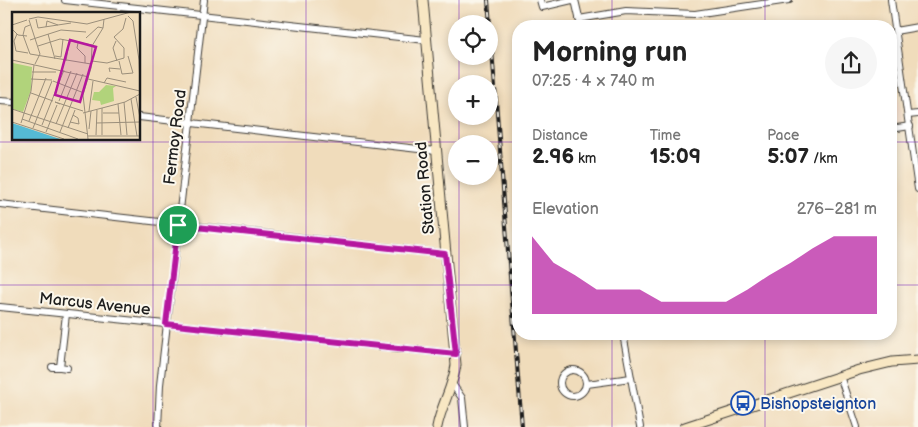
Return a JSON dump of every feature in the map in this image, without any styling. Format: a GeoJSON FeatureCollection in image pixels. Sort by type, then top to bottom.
{"type":"FeatureCollection","features":[{"type":"Feature","properties":{"kind":"street"},"geometry":{"type":"LineString","coordinates":[[65,0],[426,40]]}},
{"type":"Feature","properties":{"kind":"street","name":"Fermoy Road"},"geometry":{"type":"LineString","coordinates":[[158,427],[158,399],[166,324],[204,0]]}},
{"type":"Feature","properties":{"kind":"street","name":"Station Road"},"geometry":{"type":"LineString","coordinates":[[423,0],[445,254],[456,354],[452,385],[437,427]]}},
{"type":"Feature","properties":{"kind":"street"},"geometry":{"type":"LineString","coordinates":[[542,7],[573,0],[579,19],[633,11],[695,14],[789,0]]}},
{"type":"Feature","properties":{"kind":"street"},"geometry":{"type":"LineString","coordinates":[[891,0],[894,20]]}},
{"type":"Feature","properties":{"kind":"street"},"geometry":{"type":"LineString","coordinates":[[897,31],[918,27]]}},
{"type":"Feature","properties":{"kind":"street"},"geometry":{"type":"LineString","coordinates":[[897,38],[918,189]]}},
{"type":"Feature","properties":{"kind":"street"},"geometry":{"type":"LineString","coordinates":[[908,115],[918,114]]}},
{"type":"Feature","properties":{"kind":"street"},"geometry":{"type":"LineString","coordinates":[[140,117],[436,151]]}},
{"type":"Feature","properties":{"kind":"street"},"geometry":{"type":"LineString","coordinates":[[897,128],[910,126]]}},
{"type":"Feature","properties":{"kind":"street"},"geometry":{"type":"LineString","coordinates":[[0,204],[445,254]]}},
{"type":"Feature","properties":{"kind":"street","name":"Marcus Avenue"},"geometry":{"type":"LineString","coordinates":[[0,307],[456,354]]}},
{"type":"Feature","properties":{"kind":"street"},"geometry":{"type":"LineString","coordinates":[[52,367],[64,368],[66,314]]}},
{"type":"Feature","properties":{"kind":"street"},"geometry":{"type":"LineString","coordinates":[[625,340],[640,427]]}},
{"type":"Feature","properties":{"kind":"street"},"geometry":{"type":"LineString","coordinates":[[687,427],[840,376],[878,365],[918,360]]}},
{"type":"Feature","properties":{"kind":"street"},"geometry":{"type":"LineString","coordinates":[[576,370],[583,373],[587,384],[584,392],[576,397],[571,397],[564,392],[560,380],[565,373],[576,370]]}},
{"type":"Feature","properties":{"kind":"street"},"geometry":{"type":"LineString","coordinates":[[840,376],[857,427]]}},
{"type":"Feature","properties":{"kind":"street"},"geometry":{"type":"LineString","coordinates":[[587,384],[631,378]]}},
{"type":"Feature","properties":{"kind":"street"},"geometry":{"type":"LineString","coordinates":[[452,385],[462,398],[465,427]]}},
{"type":"Feature","properties":{"kind":"shaded area"},"geometry":{"type":"Polygon","coordinates":[[[897,89],[902,122],[897,123],[897,89]]]}},
{"type":"Feature","properties":{"kind":"railway"},"geometry":{"type":"LineString","coordinates":[[488,0],[512,301]]}},
{"type":"Feature","properties":{"kind":"railway"},"geometry":{"type":"LineString","coordinates":[[515,340],[522,427]]}},
{"type":"Feature","properties":{"kind":"place","name":"Bishopsteignton"},"geometry":{"type":"Point","coordinates":[743,403]}},
{"type":"Feature","properties":{"kind":"route"},"geometry":{"type":"LineString","coordinates":[[178,225],[445,254],[456,354],[166,324],[178,225]]}}]}
